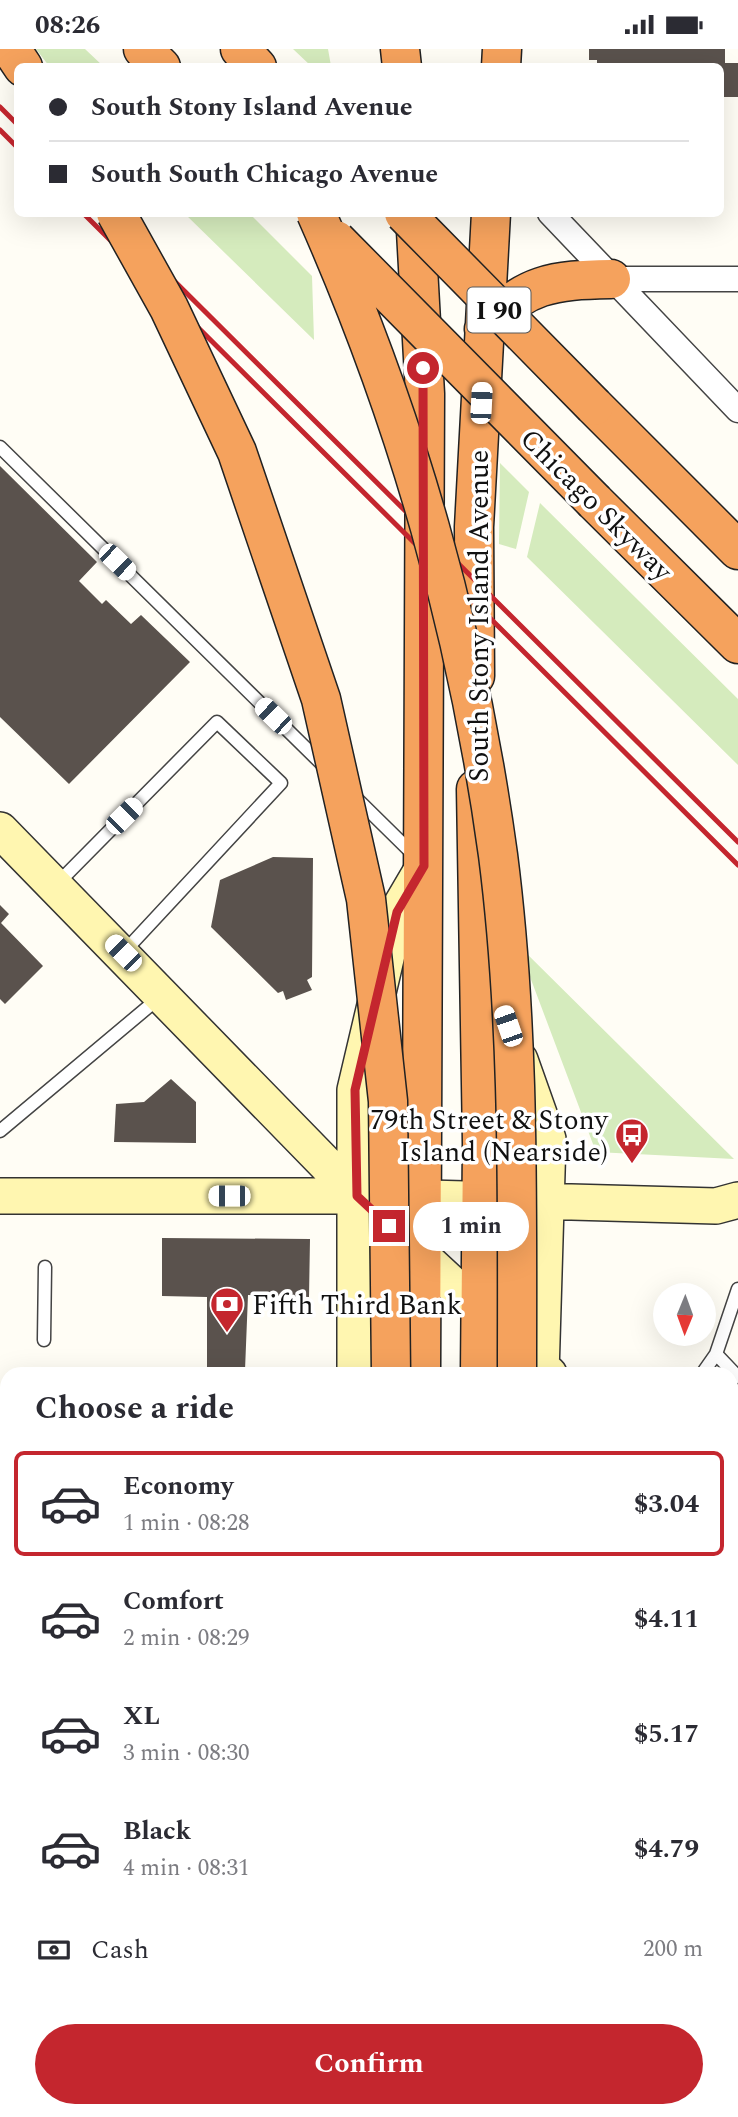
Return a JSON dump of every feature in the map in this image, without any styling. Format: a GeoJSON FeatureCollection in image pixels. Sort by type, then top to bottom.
{"type":"FeatureCollection","features":[{"type":"Feature","properties":{"kind":"highway"},"geometry":{"type":"LineString","coordinates":[[143,49],[157,63]]}},
{"type":"Feature","properties":{"kind":"highway"},"geometry":{"type":"LineString","coordinates":[[240,49],[253,63]]}},
{"type":"Feature","properties":{"kind":"highway"},"geometry":{"type":"LineString","coordinates":[[118,217],[169,308],[237,452],[321,699],[366,899],[386,1088],[391,1367]]}},
{"type":"Feature","properties":{"kind":"highway"},"geometry":{"type":"LineString","coordinates":[[314,217],[393,402],[433,529],[467,668],[498,855],[505,931],[517,1153],[537,1367]]}},
{"type":"Feature","properties":{"kind":"highway","name":"Chicago Skyway"},"geometry":{"type":"LineString","coordinates":[[316,217],[738,645]]}},
{"type":"Feature","properties":{"kind":"highway","name":"I 90"},"geometry":{"type":"LineString","coordinates":[[408,217],[738,549]]}},
{"type":"Feature","properties":{"kind":"highway","name":"South Stony Island Avenue"},"geometry":{"type":"LineString","coordinates":[[415,217],[425,394],[421,1367]]}},
{"type":"Feature","properties":{"kind":"highway","name":"South Stony Island Avenue"},"geometry":{"type":"LineString","coordinates":[[480,1367],[482,1201],[474,527],[491,217]]}},
{"type":"Feature","properties":{"kind":"highway"},"geometry":{"type":"LineString","coordinates":[[484,329],[503,307],[534,287],[566,279],[611,279]]}},
{"type":"Feature","properties":{"kind":"main road"},"geometry":{"type":"LineString","coordinates":[[0,830],[123,953],[357,1196],[482,1310],[533,1367]]}},
{"type":"Feature","properties":{"kind":"main road"},"geometry":{"type":"LineString","coordinates":[[355,1367],[355,1090],[397,912],[424,866]]}},
{"type":"Feature","properties":{"kind":"main road","name":"South Stony Island Avenue"},"geometry":{"type":"LineString","coordinates":[[477,934],[548,1139],[537,1367]]}},
{"type":"Feature","properties":{"kind":"main road"},"geometry":{"type":"LineString","coordinates":[[0,1196],[357,1196],[731,1207]]}},
{"type":"Feature","properties":{"kind":"street"},"geometry":{"type":"LineString","coordinates":[[407,49],[418,63]]}},
{"type":"Feature","properties":{"kind":"street"},"geometry":{"type":"LineString","coordinates":[[554,217],[738,409]]}},
{"type":"Feature","properties":{"kind":"street"},"geometry":{"type":"LineString","coordinates":[[611,279],[738,279]]}},
{"type":"Feature","properties":{"kind":"lane"},"geometry":{"type":"LineString","coordinates":[[0,447],[424,866]]}},
{"type":"Feature","properties":{"kind":"lane"},"geometry":{"type":"LineString","coordinates":[[56,886],[217,722],[281,783],[123,953]]}},
{"type":"Feature","properties":{"kind":"lane"},"geometry":{"type":"LineString","coordinates":[[0,1131],[163,995]]}},
{"type":"Feature","properties":{"kind":"lane"},"geometry":{"type":"LineString","coordinates":[[44,1340],[45,1267]]}},
{"type":"Feature","properties":{"kind":"lane"},"geometry":{"type":"LineString","coordinates":[[707,1367],[716,1355],[738,1289]]}},
{"type":"Feature","properties":{"kind":"lane"},"geometry":{"type":"LineString","coordinates":[[716,1355],[728,1367]]}},
{"type":"Feature","properties":{"kind":"green space"},"geometry":{"type":"Polygon","coordinates":[[[36,49],[85,49],[100,63],[47,63],[36,49]]]}},
{"type":"Feature","properties":{"kind":"green space"},"geometry":{"type":"Polygon","coordinates":[[[293,49],[328,49],[330,63],[308,63],[293,49]]]}},
{"type":"Feature","properties":{"kind":"green space"},"geometry":{"type":"Polygon","coordinates":[[[188,217],[253,217],[312,276],[314,340],[188,217]]]}},
{"type":"Feature","properties":{"kind":"green space"},"geometry":{"type":"Polygon","coordinates":[[[500,463],[529,492],[516,549],[499,544],[500,463]]]}},
{"type":"Feature","properties":{"kind":"green space"},"geometry":{"type":"Polygon","coordinates":[[[540,503],[738,699],[738,765],[527,557],[540,503]]]}},
{"type":"Feature","properties":{"kind":"green space"},"geometry":{"type":"Polygon","coordinates":[[[518,945],[734,1159],[596,1152],[518,945]]]}},
{"type":"Feature","properties":{"kind":"building"},"geometry":{"type":"Polygon","coordinates":[[[589,49],[725,49],[725,63],[738,63],[738,97],[724,97],[724,63],[597,63],[597,60],[589,60],[589,49]]]}},
{"type":"Feature","properties":{"kind":"building"},"geometry":{"type":"Polygon","coordinates":[[[0,466],[97,562],[79,581],[102,604],[106,600],[131,624],[141,615],[190,662],[69,784],[0,717],[0,466]]]}},
{"type":"Feature","properties":{"kind":"building"},"geometry":{"type":"Polygon","coordinates":[[[273,857],[313,858],[312,977],[307,980],[312,990],[286,1000],[283,991],[278,993],[211,927],[220,880],[273,857]]]}},
{"type":"Feature","properties":{"kind":"building"},"geometry":{"type":"Polygon","coordinates":[[[0,905],[9,914],[1,923],[43,966],[5,1004],[0,999],[0,905]]]}},
{"type":"Feature","properties":{"kind":"building"},"geometry":{"type":"Polygon","coordinates":[[[171,1079],[196,1102],[196,1143],[114,1142],[116,1104],[144,1102],[171,1079]]]}},
{"type":"Feature","properties":{"kind":"building","name":"Fifth Third Bank"},"geometry":{"type":"Polygon","coordinates":[[[162,1238],[310,1239],[309,1297],[248,1295],[245,1367],[207,1367],[207,1297],[162,1296],[162,1238]]]}},
{"type":"Feature","properties":{"kind":"railway"},"geometry":{"type":"LineString","coordinates":[[0,107],[14,121]]}},
{"type":"Feature","properties":{"kind":"railway"},"geometry":{"type":"LineString","coordinates":[[0,130],[14,144]]}},
{"type":"Feature","properties":{"kind":"railway"},"geometry":{"type":"LineString","coordinates":[[87,217],[738,865]]}},
{"type":"Feature","properties":{"kind":"railway"},"geometry":{"type":"LineString","coordinates":[[110,217],[738,842]]}},
{"type":"Feature","properties":{"kind":"place","name":"79th Street & Stony Island (Nearside)"},"geometry":{"type":"Point","coordinates":[632,1165]}},
{"type":"Feature","properties":{"kind":"place","name":"Fifth Third Bank"},"geometry":{"type":"Point","coordinates":[227,1334]}},
{"type":"Feature","properties":{"kind":"route"},"geometry":{"type":"LineString","coordinates":[[389,1226],[357,1196],[355,1090],[397,912],[424,866],[423,368]]}}]}
